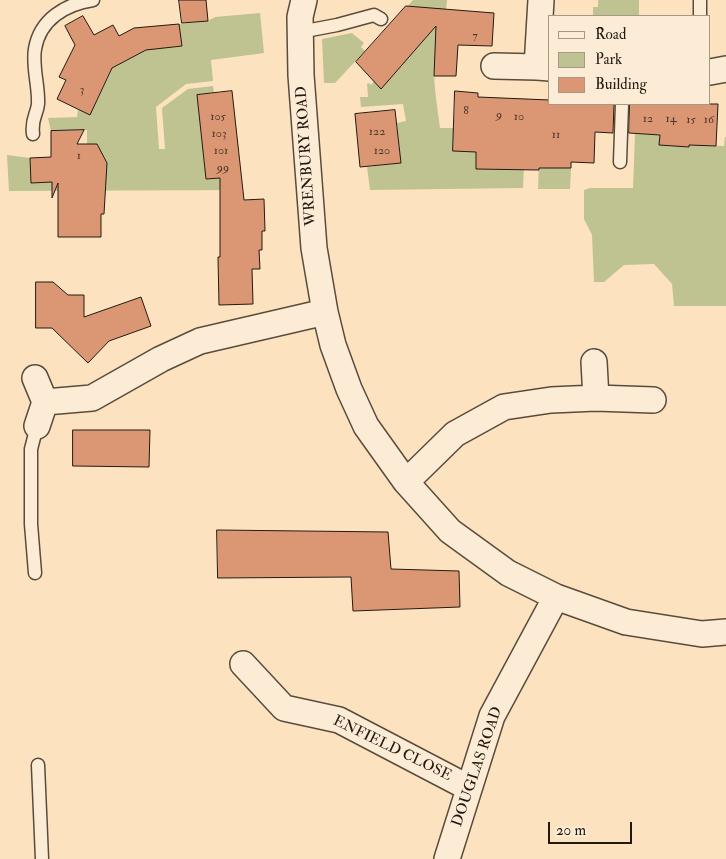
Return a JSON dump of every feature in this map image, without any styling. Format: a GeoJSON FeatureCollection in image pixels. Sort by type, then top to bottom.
{"type":"FeatureCollection","features":[{"type":"Feature","properties":{"kind":"street","name":"WRENBURY ROAD"},"geometry":{"type":"LineString","coordinates":[[304,0],[300,16],[301,75],[314,248],[332,345],[366,426],[406,482],[450,531],[508,573],[556,597],[626,622],[702,634],[726,632]]}},
{"type":"Feature","properties":{"kind":"street"},"geometry":{"type":"LineString","coordinates":[[494,66],[543,67],[541,0]]}},
{"type":"Feature","properties":{"kind":"street"},"geometry":{"type":"LineString","coordinates":[[711,72],[726,69]]}},
{"type":"Feature","properties":{"kind":"street"},"geometry":{"type":"LineString","coordinates":[[45,402],[92,398],[161,359],[200,341],[325,312]]}},
{"type":"Feature","properties":{"kind":"street"},"geometry":{"type":"LineString","coordinates":[[594,362],[596,398]]}},
{"type":"Feature","properties":{"kind":"street"},"geometry":{"type":"LineString","coordinates":[[35,378],[45,402],[37,426]]}},
{"type":"Feature","properties":{"kind":"street"},"geometry":{"type":"LineString","coordinates":[[406,482],[455,434],[504,407],[552,400],[596,398],[653,400]]}},
{"type":"Feature","properties":{"kind":"street","name":"DOUGLAS ROAD"},"geometry":{"type":"LineString","coordinates":[[447,859],[492,716],[556,597]]}},
{"type":"Feature","properties":{"kind":"street","name":"ENFIELD CLOSE"},"geometry":{"type":"LineString","coordinates":[[243,664],[284,708],[339,720],[469,788]]}},
{"type":"Feature","properties":{"kind":"lane"},"geometry":{"type":"LineString","coordinates":[[33,134],[32,124],[38,106],[35,49],[40,35],[48,22],[63,9],[93,0]]}},
{"type":"Feature","properties":{"kind":"lane"},"geometry":{"type":"LineString","coordinates":[[700,0],[700,15]]}},
{"type":"Feature","properties":{"kind":"lane"},"geometry":{"type":"LineString","coordinates":[[300,32],[374,15],[381,19]]}},
{"type":"Feature","properties":{"kind":"lane"},"geometry":{"type":"LineString","coordinates":[[620,162],[622,105]]}},
{"type":"Feature","properties":{"kind":"lane"},"geometry":{"type":"LineString","coordinates":[[35,572],[31,524],[31,449],[37,426]]}},
{"type":"Feature","properties":{"kind":"lane"},"geometry":{"type":"LineString","coordinates":[[38,764],[42,859]]}},
{"type":"Feature","properties":{"kind":"green space"},"geometry":{"type":"Polygon","coordinates":[[[413,0],[447,0],[434,63],[435,91],[440,128],[454,128],[476,152],[476,169],[488,169],[488,144],[525,143],[523,188],[370,190],[367,167],[401,163],[397,123],[406,121],[403,104],[361,107],[360,97],[368,97],[367,84],[371,85],[375,80],[407,7],[413,0]]]}},
{"type":"Feature","properties":{"kind":"green space"},"geometry":{"type":"Polygon","coordinates":[[[598,0],[639,0],[639,15],[593,15],[593,7],[598,7],[598,0]]]}},
{"type":"Feature","properties":{"kind":"green space"},"geometry":{"type":"Polygon","coordinates":[[[260,13],[264,53],[211,60],[213,81],[186,84],[156,107],[159,149],[165,149],[162,108],[188,89],[213,86],[214,93],[197,95],[206,179],[238,176],[240,190],[9,191],[7,155],[30,158],[31,183],[51,182],[52,175],[98,156],[98,144],[87,144],[87,130],[51,131],[48,118],[77,117],[81,99],[95,105],[110,73],[98,56],[75,45],[97,34],[115,66],[151,47],[182,46],[179,24],[208,21],[215,17],[260,13]]]}},
{"type":"Feature","properties":{"kind":"green space"},"geometry":{"type":"Polygon","coordinates":[[[352,33],[364,43],[361,47],[365,51],[335,83],[324,83],[322,39],[352,33]]]}},
{"type":"Feature","properties":{"kind":"green space"},"geometry":{"type":"Polygon","coordinates":[[[635,133],[660,135],[681,146],[689,146],[689,136],[701,145],[724,146],[726,137],[726,306],[674,306],[672,284],[654,264],[624,265],[604,282],[594,282],[592,235],[584,219],[584,190],[590,188],[633,188],[635,133]]]}},
{"type":"Feature","properties":{"kind":"green space"},"geometry":{"type":"Polygon","coordinates":[[[539,161],[558,168],[571,168],[570,189],[538,189],[539,161]]]}},
{"type":"Feature","properties":{"kind":"building"},"geometry":{"type":"Polygon","coordinates":[[[179,0],[206,0],[208,21],[182,23],[179,0]]]}},
{"type":"Feature","properties":{"kind":"building"},"geometry":{"type":"Polygon","coordinates":[[[406,6],[494,13],[492,46],[458,45],[456,76],[434,76],[436,26],[381,89],[356,62],[406,6]]]}},
{"type":"Feature","properties":{"kind":"building"},"geometry":{"type":"Polygon","coordinates":[[[83,16],[94,35],[113,25],[119,36],[134,28],[179,24],[182,46],[146,50],[112,68],[90,115],[57,99],[66,80],[59,77],[75,45],[65,26],[83,16]]]}},
{"type":"Feature","properties":{"kind":"building"},"geometry":{"type":"Polygon","coordinates":[[[232,91],[244,200],[264,199],[265,231],[262,231],[262,250],[259,250],[260,269],[252,269],[253,304],[219,305],[220,178],[206,179],[197,95],[232,91]]]}},
{"type":"Feature","properties":{"kind":"building"},"geometry":{"type":"Polygon","coordinates":[[[455,91],[478,93],[478,97],[548,100],[548,105],[614,105],[613,133],[595,132],[594,163],[571,162],[571,168],[539,168],[539,170],[476,169],[476,152],[453,151],[455,91]]]}},
{"type":"Feature","properties":{"kind":"building"},"geometry":{"type":"Polygon","coordinates":[[[718,104],[716,146],[659,145],[660,135],[629,133],[630,105],[718,104]]]}},
{"type":"Feature","properties":{"kind":"building"},"geometry":{"type":"Polygon","coordinates":[[[395,110],[401,163],[360,167],[355,114],[395,110]]]}},
{"type":"Feature","properties":{"kind":"building"},"geometry":{"type":"Polygon","coordinates":[[[84,130],[77,144],[97,144],[107,163],[104,214],[101,214],[101,237],[58,237],[58,183],[52,198],[52,182],[31,183],[30,158],[51,157],[51,131],[84,130]]]}},
{"type":"Feature","properties":{"kind":"building"},"geometry":{"type":"Polygon","coordinates":[[[36,282],[53,282],[68,295],[84,295],[84,317],[141,297],[151,326],[109,341],[88,363],[52,328],[36,328],[36,282]]]}},
{"type":"Feature","properties":{"kind":"building"},"geometry":{"type":"Polygon","coordinates":[[[73,430],[150,430],[149,467],[73,466],[73,430]]]}},
{"type":"Feature","properties":{"kind":"building"},"geometry":{"type":"Polygon","coordinates":[[[217,530],[388,532],[391,569],[459,571],[460,607],[353,611],[351,577],[218,578],[217,530]]]}}]}
